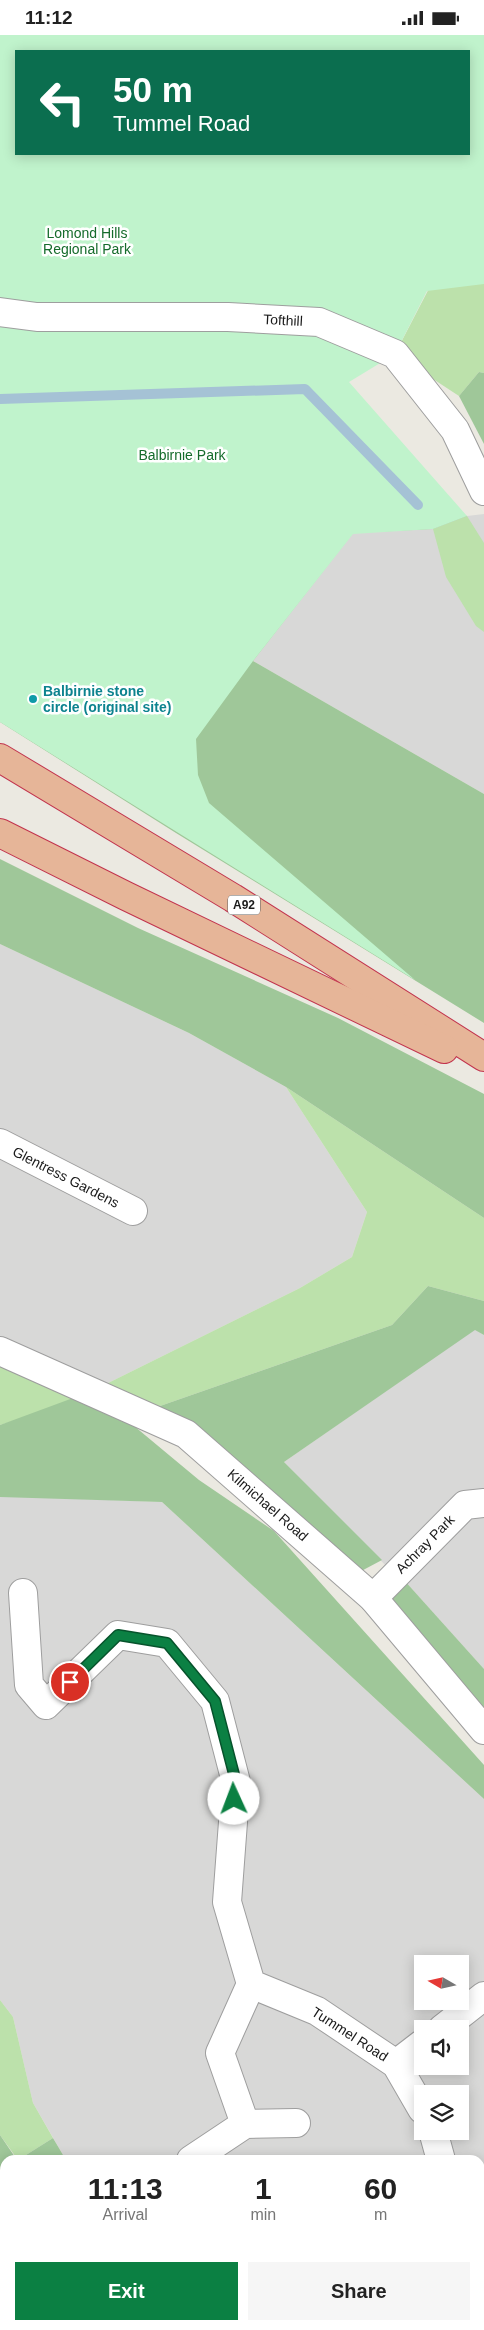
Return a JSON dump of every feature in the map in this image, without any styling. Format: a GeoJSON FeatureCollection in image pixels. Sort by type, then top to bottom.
{"type":"FeatureCollection","features":[{"type":"Feature","properties":{"kind":"highway","name":"A92"},"geometry":{"type":"LineString","coordinates":[[0,758],[234,898],[484,1057]]}},
{"type":"Feature","properties":{"kind":"highway"},"geometry":{"type":"LineString","coordinates":[[0,833],[126,897],[484,1068]]}},
{"type":"Feature","properties":{"kind":"street","name":"Tofthill"},"geometry":{"type":"LineString","coordinates":[[0,312],[37,317],[228,317],[319,321],[395,354],[455,430],[484,491]]}},
{"type":"Feature","properties":{"kind":"street","name":"Glentress Gardens"},"geometry":{"type":"LineString","coordinates":[[0,1143],[132,1211]]}},
{"type":"Feature","properties":{"kind":"street","name":"Kilmichael Road"},"geometry":{"type":"LineString","coordinates":[[0,1351],[186,1434],[372,1598],[484,1729]]}},
{"type":"Feature","properties":{"kind":"street","name":"Achray Park"},"geometry":{"type":"LineString","coordinates":[[372,1598],[465,1505],[484,1503]]}},
{"type":"Feature","properties":{"kind":"street"},"geometry":{"type":"LineString","coordinates":[[23,1593],[29,1685],[46,1705],[118,1635],[167,1643],[215,1701],[236,1782],[227,1902],[251,1984],[220,2053],[245,2125]]}},
{"type":"Feature","properties":{"kind":"street","name":"Tummel Road"},"geometry":{"type":"LineString","coordinates":[[251,1984],[317,2011],[396,2064],[414,2095]]}},
{"type":"Feature","properties":{"kind":"street"},"geometry":{"type":"LineString","coordinates":[[453,2020],[484,1996]]}},
{"type":"Feature","properties":{"kind":"street","name":"Tummel Road"},"geometry":{"type":"LineString","coordinates":[[396,2064],[414,2050]]}},
{"type":"Feature","properties":{"kind":"street"},"geometry":{"type":"LineString","coordinates":[[199,2155],[245,2125],[296,2123]]}},
{"type":"Feature","properties":{"kind":"street"},"geometry":{"type":"LineString","coordinates":[[435,2140],[440,2155]]}},
{"type":"Feature","properties":{"kind":"shaded area"},"geometry":{"type":"Polygon","coordinates":[[[484,514],[484,794],[253,661],[353,533],[433,529],[467,516],[484,514]]]}},
{"type":"Feature","properties":{"kind":"shaded area"},"geometry":{"type":"Polygon","coordinates":[[[0,944],[189,1033],[286,1087],[367,1212],[352,1257],[300,1288],[92,1391],[0,1351],[0,944]]]}},
{"type":"Feature","properties":{"kind":"shaded area"},"geometry":{"type":"Polygon","coordinates":[[[475,1329],[484,1335],[484,1669],[404,1580],[395,1575],[284,1462],[475,1329]]]}},
{"type":"Feature","properties":{"kind":"shaded area"},"geometry":{"type":"Polygon","coordinates":[[[0,1497],[162,1502],[484,1799],[484,2155],[63,2155],[33,2103],[13,2017],[0,2000],[0,1497]]]}},
{"type":"Feature","properties":{"kind":"green space","name":"Balbirnie Park"},"geometry":{"type":"Polygon","coordinates":[[[0,35],[484,35],[484,284],[427,291],[395,354],[349,382],[467,516],[433,529],[353,534],[253,661],[196,739],[198,775],[209,803],[415,980],[0,722],[0,35]]]}},
{"type":"Feature","properties":{"kind":"green space"},"geometry":{"type":"Polygon","coordinates":[[[484,265],[484,373],[479,372],[459,396],[395,354],[435,277],[484,265]]]}},
{"type":"Feature","properties":{"kind":"green space"},"geometry":{"type":"Polygon","coordinates":[[[0,370],[467,516],[433,529],[353,533],[253,661],[484,794],[484,1023],[0,722],[0,370]]]}},
{"type":"Feature","properties":{"kind":"green space"},"geometry":{"type":"Polygon","coordinates":[[[479,372],[484,373],[484,444],[459,396],[479,372]]]}},
{"type":"Feature","properties":{"kind":"green space"},"geometry":{"type":"Polygon","coordinates":[[[467,516],[484,543],[484,632],[476,626],[446,577],[433,529],[467,516]]]}},
{"type":"Feature","properties":{"kind":"green space"},"geometry":{"type":"Polygon","coordinates":[[[0,859],[138,928],[338,1018],[484,1094],[484,1218],[286,1087],[189,1033],[0,944],[0,859]]]}},
{"type":"Feature","properties":{"kind":"green space"},"geometry":{"type":"Polygon","coordinates":[[[286,1087],[484,1218],[484,1301],[428,1286],[392,1325],[140,1413],[20,1419],[0,1425],[0,1351],[92,1391],[300,1288],[352,1257],[367,1212],[286,1087]]]}},
{"type":"Feature","properties":{"kind":"green space"},"geometry":{"type":"Polygon","coordinates":[[[428,1286],[484,1301],[484,1335],[475,1330],[284,1462],[382,1560],[350,1577],[140,1413],[392,1325],[428,1286]]]}},
{"type":"Feature","properties":{"kind":"green space"},"geometry":{"type":"Polygon","coordinates":[[[92,1391],[199,1480],[274,1531],[484,1765],[484,1799],[162,1502],[0,1497],[0,1425],[92,1391]]]}},
{"type":"Feature","properties":{"kind":"green space"},"geometry":{"type":"Polygon","coordinates":[[[404,1580],[484,1669],[484,1730],[381,1608],[404,1580]]]}},
{"type":"Feature","properties":{"kind":"green space"},"geometry":{"type":"Polygon","coordinates":[[[0,2000],[13,2017],[33,2103],[53,2138],[26,2155],[14,2155],[0,2135],[0,2000]]]}},
{"type":"Feature","properties":{"kind":"green space"},"geometry":{"type":"Polygon","coordinates":[[[0,2135],[14,2155],[0,2155],[0,2135]]]}},
{"type":"Feature","properties":{"kind":"green space"},"geometry":{"type":"Polygon","coordinates":[[[53,2138],[63,2155],[26,2155],[53,2138]]]}},
{"type":"Feature","properties":{"kind":"waterway"},"geometry":{"type":"LineString","coordinates":[[0,399],[305,389],[418,505]]}},
{"type":"Feature","properties":{"kind":"place","name":"Balbirnie stone circle (original site)"},"geometry":{"type":"Point","coordinates":[33,699]}},
{"type":"Feature","properties":{"kind":"route"},"geometry":{"type":"LineString","coordinates":[[70,1682],[118,1635],[167,1643],[215,1701],[236,1782],[234,1799]]}},
{"type":"Feature","properties":{"kind":"park label","name":"Lomond Hills Regional Park"},"geometry":{"type":"Point","coordinates":[87,241]}}]}
